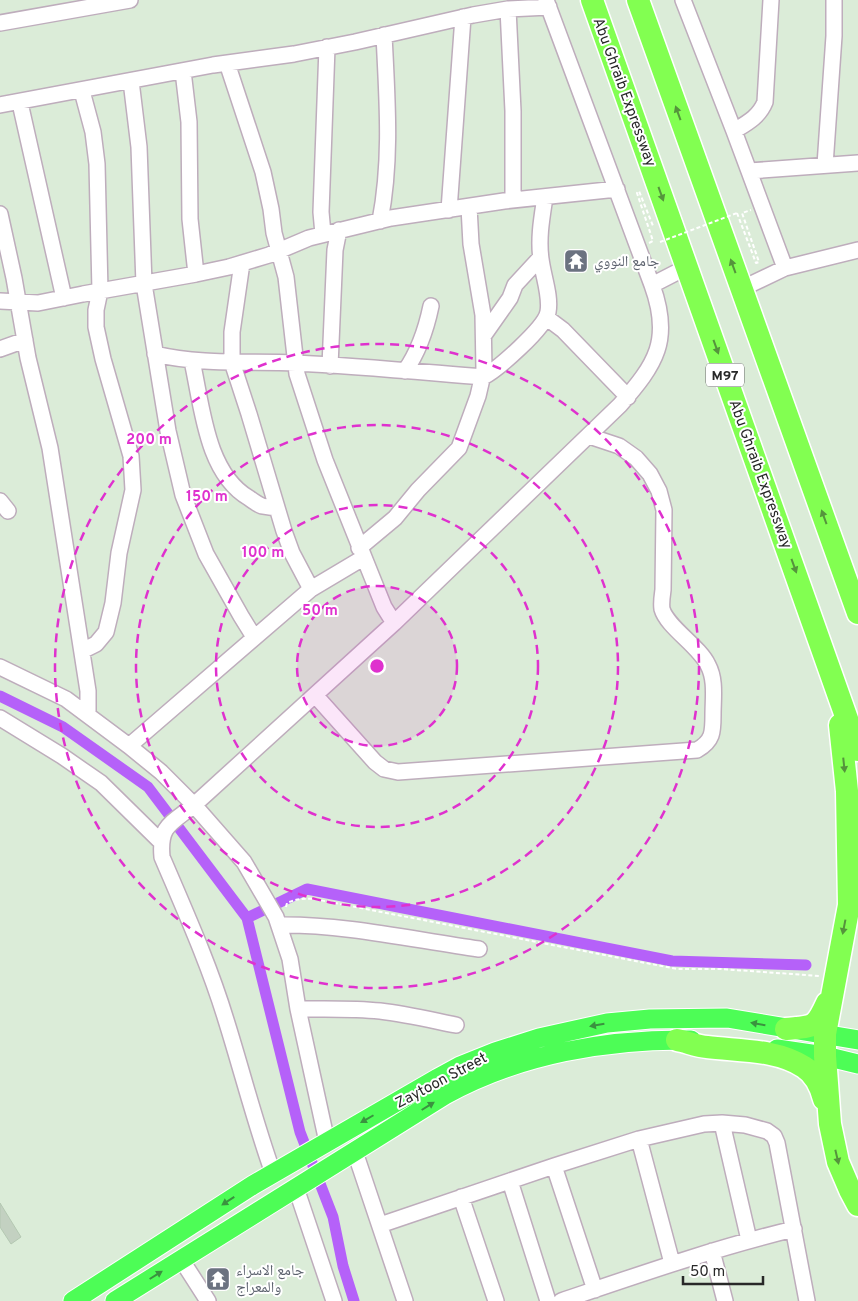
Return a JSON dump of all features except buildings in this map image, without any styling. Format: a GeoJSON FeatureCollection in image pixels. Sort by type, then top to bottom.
{"type":"FeatureCollection","features":[{"type":"Feature","properties":{"kind":"highway","name":"Abu Ghraib Expressway"},"geometry":{"type":"LineString","coordinates":[[592,0],[858,750]]}},
{"type":"Feature","properties":{"kind":"highway"},"geometry":{"type":"LineString","coordinates":[[638,0],[858,613]]}},
{"type":"Feature","properties":{"kind":"highway"},"geometry":{"type":"LineString","coordinates":[[830,1124],[825,1034],[849,905],[847,791],[835,682]]}},
{"type":"Feature","properties":{"kind":"highway"},"geometry":{"type":"LineString","coordinates":[[786,1028],[808,1027],[815,1024],[820,1019],[834,982]]}},
{"type":"Feature","properties":{"kind":"highway"},"geometry":{"type":"LineString","coordinates":[[678,1040],[704,1047],[770,1054],[792,1060],[806,1068],[816,1079],[822,1093],[838,1162],[858,1204]]}},
{"type":"Feature","properties":{"kind":"main road","name":"Zaytoon Street"},"geometry":{"type":"LineString","coordinates":[[73,1301],[273,1173],[460,1066],[495,1052],[571,1030],[607,1023],[685,1018],[727,1018],[858,1040]]}},
{"type":"Feature","properties":{"kind":"main road","name":"Zaytoon Street"},"geometry":{"type":"LineString","coordinates":[[114,1301],[460,1087],[506,1068],[548,1056],[607,1044],[678,1040],[720,1040],[825,1056],[858,1064]]}},
{"type":"Feature","properties":{"kind":"main road"},"geometry":{"type":"LineString","coordinates":[[253,1185],[266,1206]]}},
{"type":"Feature","properties":{"kind":"street"},"geometry":{"type":"LineString","coordinates":[[0,24],[130,0]]}},
{"type":"Feature","properties":{"kind":"street"},"geometry":{"type":"LineString","coordinates":[[682,0],[786,268]]}},
{"type":"Feature","properties":{"kind":"street"},"geometry":{"type":"LineString","coordinates":[[734,131],[755,118],[762,111],[765,102],[771,0]]}},
{"type":"Feature","properties":{"kind":"street"},"geometry":{"type":"LineString","coordinates":[[825,165],[834,36],[834,0]]}},
{"type":"Feature","properties":{"kind":"street"},"geometry":{"type":"LineString","coordinates":[[0,106],[183,71],[327,48],[462,17],[548,3],[661,311],[658,347],[648,372],[628,397],[394,624],[165,829],[161,842],[162,857],[203,951],[273,1173]]}},
{"type":"Feature","properties":{"kind":"street"},"geometry":{"type":"LineString","coordinates":[[508,9],[513,200]]}},
{"type":"Feature","properties":{"kind":"street"},"geometry":{"type":"LineString","coordinates":[[449,210],[462,17]]}},
{"type":"Feature","properties":{"kind":"street"},"geometry":{"type":"LineString","coordinates":[[380,221],[385,194],[388,159],[384,35]]}},
{"type":"Feature","properties":{"kind":"street"},"geometry":{"type":"LineString","coordinates":[[323,234],[321,212],[327,48]]}},
{"type":"Feature","properties":{"kind":"street"},"geometry":{"type":"LineString","coordinates":[[227,64],[263,172],[278,251],[286,278],[297,374],[325,460],[384,607],[394,624]]}},
{"type":"Feature","properties":{"kind":"street"},"geometry":{"type":"LineString","coordinates":[[183,71],[189,122],[190,219],[196,274]]}},
{"type":"Feature","properties":{"kind":"street"},"geometry":{"type":"LineString","coordinates":[[131,81],[139,147],[144,284],[168,431],[183,495],[206,554],[254,637]]}},
{"type":"Feature","properties":{"kind":"street"},"geometry":{"type":"LineString","coordinates":[[82,91],[93,132],[97,164],[100,291],[96,310],[96,327],[131,456],[133,490],[119,553],[113,603],[106,632],[96,644],[82,651]]}},
{"type":"Feature","properties":{"kind":"street"},"geometry":{"type":"LineString","coordinates":[[20,102],[64,298]]}},
{"type":"Feature","properties":{"kind":"street"},"geometry":{"type":"LineString","coordinates":[[748,171],[858,163]]}},
{"type":"Feature","properties":{"kind":"street"},"geometry":{"type":"LineString","coordinates":[[0,301],[38,303],[196,274],[269,255],[309,238],[380,221],[513,200],[617,189]]}},
{"type":"Feature","properties":{"kind":"street"},"geometry":{"type":"LineString","coordinates":[[155,354],[192,361],[296,363],[483,377],[492,372],[535,333],[547,318],[548,303],[540,258],[545,197]]}},
{"type":"Feature","properties":{"kind":"street"},"geometry":{"type":"LineString","coordinates":[[129,746],[311,589],[362,553],[418,490],[459,448],[483,377],[483,315],[471,244],[469,207]]}},
{"type":"Feature","properties":{"kind":"street"},"geometry":{"type":"LineString","coordinates":[[0,214],[36,393],[52,456],[88,691],[88,714]]}},
{"type":"Feature","properties":{"kind":"street"},"geometry":{"type":"LineString","coordinates":[[330,366],[335,250],[338,230]]}},
{"type":"Feature","properties":{"kind":"street"},"geometry":{"type":"LineString","coordinates":[[741,288],[786,268],[858,250]]}},
{"type":"Feature","properties":{"kind":"street"},"geometry":{"type":"LineString","coordinates":[[484,335],[510,298],[516,285],[540,258]]}},
{"type":"Feature","properties":{"kind":"street"},"geometry":{"type":"LineString","coordinates":[[242,263],[234,314],[232,362],[284,531],[292,553],[311,589]]}},
{"type":"Feature","properties":{"kind":"street"},"geometry":{"type":"LineString","coordinates":[[652,285],[687,267]]}},
{"type":"Feature","properties":{"kind":"street"},"geometry":{"type":"LineString","coordinates":[[405,371],[419,348],[426,330],[430,306]]}},
{"type":"Feature","properties":{"kind":"street"},"geometry":{"type":"LineString","coordinates":[[547,318],[563,330],[628,397]]}},
{"type":"Feature","properties":{"kind":"street"},"geometry":{"type":"LineString","coordinates":[[0,349],[25,340]]}},
{"type":"Feature","properties":{"kind":"street"},"geometry":{"type":"LineString","coordinates":[[192,361],[207,432],[226,479],[233,487],[261,505],[277,508]]}},
{"type":"Feature","properties":{"kind":"street"},"geometry":{"type":"LineString","coordinates":[[315,695],[370,758],[384,769],[398,772],[697,750],[706,744],[711,737],[713,724],[713,678],[702,655],[663,611],[661,601],[664,510],[659,491],[650,474],[636,458],[619,446],[589,436]]}},
{"type":"Feature","properties":{"kind":"street"},"geometry":{"type":"LineString","coordinates":[[0,667],[66,699],[162,772],[244,862],[273,912],[290,959],[323,1145]]}},
{"type":"Feature","properties":{"kind":"street"},"geometry":{"type":"LineString","coordinates":[[0,718],[62,756],[101,783],[161,842]]}},
{"type":"Feature","properties":{"kind":"street"},"geometry":{"type":"LineString","coordinates":[[273,912],[301,925],[480,950]]}},
{"type":"Feature","properties":{"kind":"street"},"geometry":{"type":"LineString","coordinates":[[298,1009],[378,1011],[415,1016],[456,1025]]}},
{"type":"Feature","properties":{"kind":"street"},"geometry":{"type":"LineString","coordinates":[[380,1226],[461,1197],[639,1139],[704,1124],[722,1123],[753,1127],[768,1131],[774,1136],[777,1143],[807,1301]]}},
{"type":"Feature","properties":{"kind":"street"},"geometry":{"type":"LineString","coordinates":[[722,1123],[749,1240]]}},
{"type":"Feature","properties":{"kind":"street"},"geometry":{"type":"LineString","coordinates":[[639,1139],[672,1263]]}},
{"type":"Feature","properties":{"kind":"street"},"geometry":{"type":"LineString","coordinates":[[355,1152],[405,1301]]}},
{"type":"Feature","properties":{"kind":"street"},"geometry":{"type":"LineString","coordinates":[[554,1166],[595,1290]]}},
{"type":"Feature","properties":{"kind":"street"},"geometry":{"type":"LineString","coordinates":[[312,1178],[334,1301]]}},
{"type":"Feature","properties":{"kind":"street"},"geometry":{"type":"LineString","coordinates":[[510,1181],[548,1301]]}},
{"type":"Feature","properties":{"kind":"street"},"geometry":{"type":"LineString","coordinates":[[461,1197],[496,1301]]}},
{"type":"Feature","properties":{"kind":"street"},"geometry":{"type":"LineString","coordinates":[[561,1301],[672,1263],[794,1229]]}},
{"type":"Feature","properties":{"kind":"street"},"geometry":{"type":"LineString","coordinates":[[712,1251],[725,1301]]}},
{"type":"Feature","properties":{"kind":"street"},"geometry":{"type":"LineString","coordinates":[[181,1259],[208,1301]]}},
{"type":"Feature","properties":{"kind":"path"},"geometry":{"type":"LineString","coordinates":[[653,241],[636,193],[639,191],[656,233]]}},
{"type":"Feature","properties":{"kind":"path"},"geometry":{"type":"LineString","coordinates":[[660,242],[737,213],[756,263],[759,262],[742,213]]}},
{"type":"Feature","properties":{"kind":"path"},"geometry":{"type":"LineString","coordinates":[[273,912],[286,910],[287,903],[303,898],[677,969],[721,969],[834,982]]}},
{"type":"Feature","properties":{"kind":"waterway"},"geometry":{"type":"LineString","coordinates":[[0,696],[63,727],[148,787],[247,918],[300,1132],[333,1217],[343,1266],[354,1301]]}},
{"type":"Feature","properties":{"kind":"waterway"},"geometry":{"type":"LineString","coordinates":[[247,918],[307,889],[672,961],[806,965]]}},
{"type":"Feature","properties":{"kind":"place","name":"جامع النووي"},"geometry":{"type":"Point","coordinates":[576,261]}},
{"type":"Feature","properties":{"kind":"place","name":"جامع الاسراء والمعراج"},"geometry":{"type":"Point","coordinates":[218,1279]}}]}
